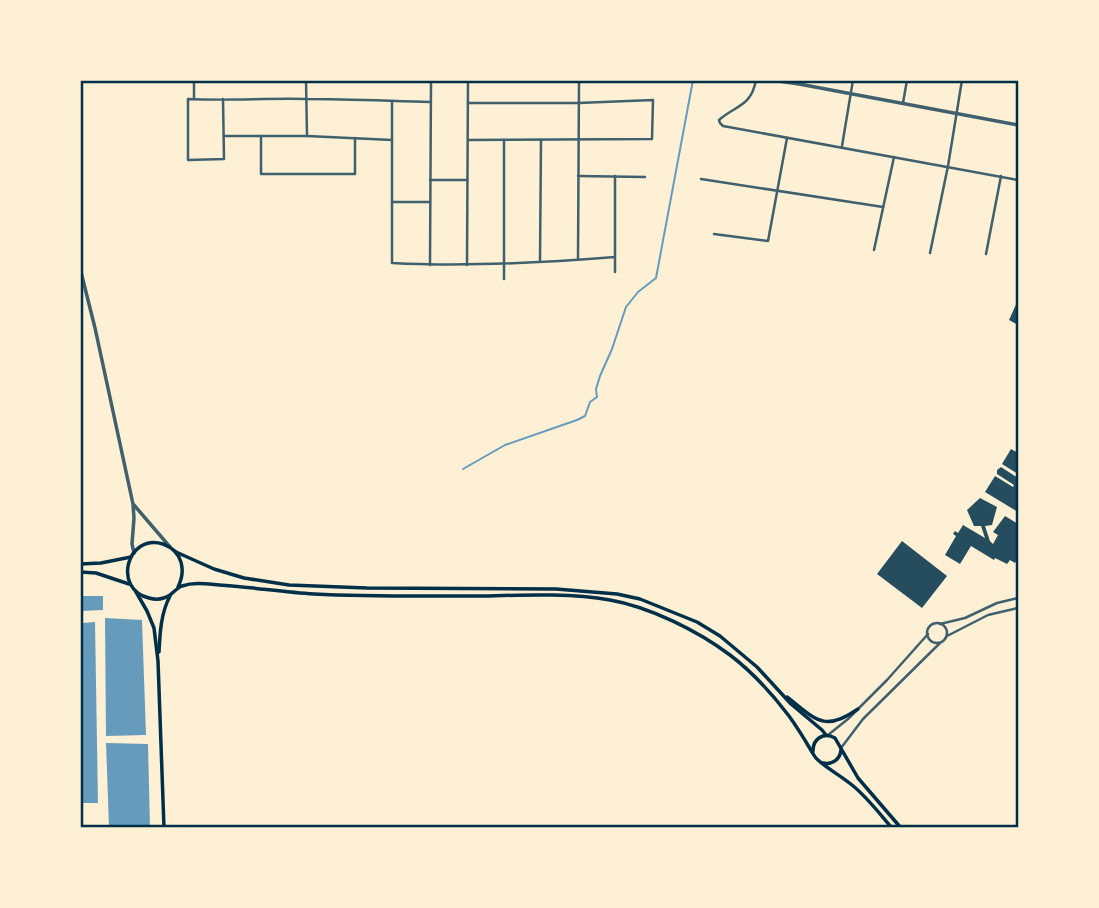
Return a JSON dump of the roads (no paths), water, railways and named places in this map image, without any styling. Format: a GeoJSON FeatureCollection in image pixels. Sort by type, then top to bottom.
{"type":"FeatureCollection","features":[{"type":"Feature","properties":{"kind":"main road"},"geometry":{"type":"LineString","coordinates":[[164,828],[158,661],[154,628],[127,575],[132,555],[148,544],[164,544],[214,569],[244,579],[289,585],[556,589],[617,594],[640,600],[697,622],[720,636],[758,667],[799,711],[827,735],[835,738],[858,778],[901,828]]}},
{"type":"Feature","properties":{"kind":"main road"},"geometry":{"type":"LineString","coordinates":[[158,661],[164,606],[183,579],[181,560],[174,550]]}},
{"type":"Feature","properties":{"kind":"main road"},"geometry":{"type":"LineString","coordinates":[[80,564],[101,563],[132,555]]}},
{"type":"Feature","properties":{"kind":"main road"},"geometry":{"type":"LineString","coordinates":[[80,572],[96,573],[130,584]]}},
{"type":"Feature","properties":{"kind":"main road"},"geometry":{"type":"LineString","coordinates":[[178,587],[200,584],[287,593],[374,597],[551,595],[611,601],[647,611],[703,636],[731,656],[789,716],[815,758],[854,786],[892,828]]}},
{"type":"Feature","properties":{"kind":"main road"},"geometry":{"type":"LineString","coordinates":[[135,591],[155,599],[170,596]]}},
{"type":"Feature","properties":{"kind":"main road"},"geometry":{"type":"LineString","coordinates":[[778,690],[815,719],[825,722],[838,720],[858,709]]}},
{"type":"Feature","properties":{"kind":"main road"},"geometry":{"type":"LineString","coordinates":[[813,753],[814,743],[821,736],[827,735]]}},
{"type":"Feature","properties":{"kind":"main road"},"geometry":{"type":"LineString","coordinates":[[822,763],[835,761],[841,749]]}},
{"type":"Feature","properties":{"kind":"street"},"geometry":{"type":"LineString","coordinates":[[194,80],[194,99]]}},
{"type":"Feature","properties":{"kind":"street"},"geometry":{"type":"LineString","coordinates":[[306,80],[307,136]]}},
{"type":"Feature","properties":{"kind":"street"},"geometry":{"type":"LineString","coordinates":[[430,80],[430,265]]}},
{"type":"Feature","properties":{"kind":"street"},"geometry":{"type":"LineString","coordinates":[[467,265],[468,80]]}},
{"type":"Feature","properties":{"kind":"street"},"geometry":{"type":"LineString","coordinates":[[578,260],[579,80]]}},
{"type":"Feature","properties":{"kind":"street"},"geometry":{"type":"LineString","coordinates":[[755,80],[754,92],[745,103],[719,120],[720,123],[728,127],[1018,180]]}},
{"type":"Feature","properties":{"kind":"street"},"geometry":{"type":"LineString","coordinates":[[771,80],[800,82],[850,95],[1018,125]]}},
{"type":"Feature","properties":{"kind":"street"},"geometry":{"type":"LineString","coordinates":[[842,147],[853,80]]}},
{"type":"Feature","properties":{"kind":"street"},"geometry":{"type":"LineString","coordinates":[[903,103],[907,80]]}},
{"type":"Feature","properties":{"kind":"street"},"geometry":{"type":"LineString","coordinates":[[930,253],[962,80]]}},
{"type":"Feature","properties":{"kind":"street"},"geometry":{"type":"LineString","coordinates":[[223,99],[224,159],[188,160],[188,99],[194,99],[223,99],[306,99],[430,102]]}},
{"type":"Feature","properties":{"kind":"street"},"geometry":{"type":"LineString","coordinates":[[468,103],[653,100],[652,139],[468,140]]}},
{"type":"Feature","properties":{"kind":"street"},"geometry":{"type":"LineString","coordinates":[[392,101],[392,263],[467,265],[615,257]]}},
{"type":"Feature","properties":{"kind":"street"},"geometry":{"type":"LineString","coordinates":[[224,136],[393,139]]}},
{"type":"Feature","properties":{"kind":"street"},"geometry":{"type":"LineString","coordinates":[[261,136],[261,174],[355,174],[355,138]]}},
{"type":"Feature","properties":{"kind":"street"},"geometry":{"type":"LineString","coordinates":[[714,234],[768,241],[787,138]]}},
{"type":"Feature","properties":{"kind":"street"},"geometry":{"type":"LineString","coordinates":[[503,279],[504,140]]}},
{"type":"Feature","properties":{"kind":"street"},"geometry":{"type":"LineString","coordinates":[[540,261],[541,140]]}},
{"type":"Feature","properties":{"kind":"street"},"geometry":{"type":"LineString","coordinates":[[874,250],[894,158]]}},
{"type":"Feature","properties":{"kind":"street"},"geometry":{"type":"LineString","coordinates":[[578,176],[645,177]]}},
{"type":"Feature","properties":{"kind":"street"},"geometry":{"type":"LineString","coordinates":[[615,176],[615,272]]}},
{"type":"Feature","properties":{"kind":"street"},"geometry":{"type":"LineString","coordinates":[[986,254],[1001,176]]}},
{"type":"Feature","properties":{"kind":"street"},"geometry":{"type":"LineString","coordinates":[[701,178],[883,207]]}},
{"type":"Feature","properties":{"kind":"street"},"geometry":{"type":"LineString","coordinates":[[430,180],[467,180]]}},
{"type":"Feature","properties":{"kind":"street"},"geometry":{"type":"LineString","coordinates":[[392,202],[429,202]]}},
{"type":"Feature","properties":{"kind":"street"},"geometry":{"type":"LineString","coordinates":[[80,268],[132,504],[132,555]]}},
{"type":"Feature","properties":{"kind":"street"},"geometry":{"type":"LineString","coordinates":[[132,504],[174,550]]}},
{"type":"Feature","properties":{"kind":"street"},"geometry":{"type":"LineString","coordinates":[[827,735],[887,680],[928,635],[930,627],[965,618],[1018,598]]}},
{"type":"Feature","properties":{"kind":"street"},"geometry":{"type":"LineString","coordinates":[[841,749],[863,719],[947,636],[988,615],[1018,608]]}},
{"type":"Feature","properties":{"kind":"street"},"geometry":{"type":"LineString","coordinates":[[940,624],[945,627],[947,636]]}},
{"type":"Feature","properties":{"kind":"street"},"geometry":{"type":"LineString","coordinates":[[928,635],[932,641],[940,643]]}},
{"type":"Feature","properties":{"kind":"water"},"geometry":{"type":"Polygon","coordinates":[[[81,596],[103,596],[103,610],[81,611],[81,596]]]}},
{"type":"Feature","properties":{"kind":"water"},"geometry":{"type":"Polygon","coordinates":[[[105,618],[142,620],[146,735],[106,736],[105,618]]]}},
{"type":"Feature","properties":{"kind":"water"},"geometry":{"type":"Polygon","coordinates":[[[95,622],[98,803],[81,803],[81,623],[95,622]]]}},
{"type":"Feature","properties":{"kind":"water"},"geometry":{"type":"Polygon","coordinates":[[[106,743],[148,744],[150,827],[109,827],[106,743]]]}},
{"type":"Feature","properties":{"kind":"waterway"},"geometry":{"type":"LineString","coordinates":[[463,469],[505,445],[585,416],[590,402],[597,397],[596,389],[600,376],[626,307],[638,292],[656,278],[693,80]]}}]}
